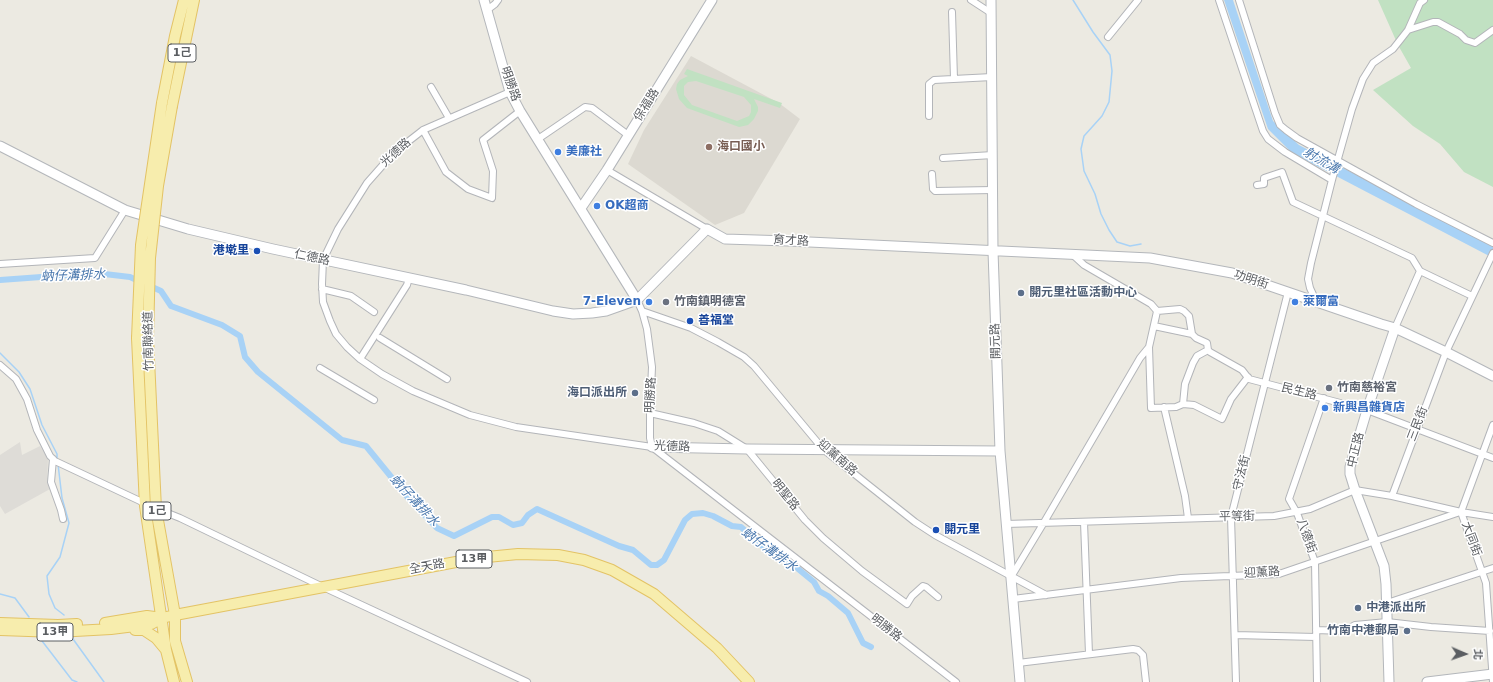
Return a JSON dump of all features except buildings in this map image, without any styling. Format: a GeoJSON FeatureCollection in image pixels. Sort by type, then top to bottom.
{"type":"FeatureCollection","features":[{"type":"Feature","properties":{"kind":"main road","name":"竹南聯絡道"},"geometry":{"type":"LineString","coordinates":[[174,682],[166,650],[145,506],[141,245],[162,103],[175,36],[184,0]]}},
{"type":"Feature","properties":{"kind":"main road","name":"竹南聯絡道"},"geometry":{"type":"LineString","coordinates":[[187,682],[175,641],[174,615],[156,509],[143,338],[158,186],[172,106],[194,0]]}},
{"type":"Feature","properties":{"kind":"main road","name":"全天路"},"geometry":{"type":"LineString","coordinates":[[162,618],[488,557],[518,554],[558,555],[584,560],[612,570],[654,594],[717,648],[749,682]]}},
{"type":"Feature","properties":{"kind":"main road","name":"13甲"},"geometry":{"type":"LineString","coordinates":[[0,630],[57,632],[110,626],[147,616],[162,618]]}},
{"type":"Feature","properties":{"kind":"main road","name":"13甲"},"geometry":{"type":"LineString","coordinates":[[0,623],[110,626]]}},
{"type":"Feature","properties":{"kind":"main road"},"geometry":{"type":"LineString","coordinates":[[110,626],[144,630],[156,638],[166,650]]}},
{"type":"Feature","properties":{"kind":"street","name":"明勝路"},"geometry":{"type":"LineString","coordinates":[[484,0],[510,92],[520,111],[637,300],[642,311],[647,329],[652,367],[650,413],[650,438],[652,447],[956,682]]}},
{"type":"Feature","properties":{"kind":"street"},"geometry":{"type":"LineString","coordinates":[[487,10],[498,0]]}},
{"type":"Feature","properties":{"kind":"street","name":"保福路"},"geometry":{"type":"LineString","coordinates":[[581,208],[607,170],[712,0]]}},
{"type":"Feature","properties":{"kind":"street"},"geometry":{"type":"LineString","coordinates":[[971,0],[991,13]]}},
{"type":"Feature","properties":{"kind":"street","name":"開元路"},"geometry":{"type":"LineString","coordinates":[[991,0],[993,251],[1000,451],[1020,682]]}},
{"type":"Feature","properties":{"kind":"street"},"geometry":{"type":"LineString","coordinates":[[1108,37],[1138,0]]}},
{"type":"Feature","properties":{"kind":"street"},"geometry":{"type":"LineString","coordinates":[[1219,0],[1263,132],[1268,139],[1285,152],[1332,179]]}},
{"type":"Feature","properties":{"kind":"street"},"geometry":{"type":"LineString","coordinates":[[1239,0],[1280,125],[1297,138],[1337,162],[1493,243]]}},
{"type":"Feature","properties":{"kind":"street"},"geometry":{"type":"LineString","coordinates":[[1316,301],[1308,279],[1311,263],[1322,215],[1352,109],[1363,79],[1373,63],[1393,49],[1408,30],[1420,3],[1424,0]]}},
{"type":"Feature","properties":{"kind":"street"},"geometry":{"type":"LineString","coordinates":[[952,12],[954,79]]}},
{"type":"Feature","properties":{"kind":"street"},"geometry":{"type":"LineString","coordinates":[[1408,30],[1433,22],[1438,22],[1460,34],[1466,40],[1474,43],[1493,30]]}},
{"type":"Feature","properties":{"kind":"street"},"geometry":{"type":"LineString","coordinates":[[930,116],[929,84],[934,80],[992,77]]}},
{"type":"Feature","properties":{"kind":"street"},"geometry":{"type":"LineString","coordinates":[[432,87],[449,118]]}},
{"type":"Feature","properties":{"kind":"street","name":"光德路"},"geometry":{"type":"LineString","coordinates":[[510,92],[423,130],[405,144],[367,183],[338,229],[323,260],[323,302],[336,334],[360,359],[382,374],[413,391],[470,415],[516,427],[652,447],[1000,451]]}},
{"type":"Feature","properties":{"kind":"street"},"geometry":{"type":"LineString","coordinates":[[538,139],[585,107],[592,108],[628,135]]}},
{"type":"Feature","properties":{"kind":"street"},"geometry":{"type":"LineString","coordinates":[[423,130],[446,172],[468,189],[492,198],[494,171],[483,140],[520,111]]}},
{"type":"Feature","properties":{"kind":"street","name":"仁德路"},"geometry":{"type":"LineString","coordinates":[[0,146],[125,210],[188,229],[553,311],[573,314],[592,313],[606,311],[637,300]]}},
{"type":"Feature","properties":{"kind":"street"},"geometry":{"type":"LineString","coordinates":[[943,158],[992,155]]}},
{"type":"Feature","properties":{"kind":"street","name":"育才路"},"geometry":{"type":"LineString","coordinates":[[607,170],[725,239],[993,251]]}},
{"type":"Feature","properties":{"kind":"street"},"geometry":{"type":"LineString","coordinates":[[1257,185],[1264,184],[1264,178],[1282,172],[1293,202],[1412,258],[1420,271],[1472,296]]}},
{"type":"Feature","properties":{"kind":"street"},"geometry":{"type":"LineString","coordinates":[[932,174],[932,189],[935,191],[993,190]]}},
{"type":"Feature","properties":{"kind":"street"},"geometry":{"type":"LineString","coordinates":[[0,264],[95,258],[125,210]]}},
{"type":"Feature","properties":{"kind":"street"},"geometry":{"type":"LineString","coordinates":[[637,300],[707,229]]}},
{"type":"Feature","properties":{"kind":"street","name":"功明街"},"geometry":{"type":"LineString","coordinates":[[993,251],[1150,258],[1232,274],[1395,328],[1493,376]]}},
{"type":"Feature","properties":{"kind":"street","name":"三民街"},"geometry":{"type":"LineString","coordinates":[[1392,496],[1416,428],[1446,352],[1493,253]]}},
{"type":"Feature","properties":{"kind":"street"},"geometry":{"type":"LineString","coordinates":[[1072,254],[1084,265],[1151,304],[1157,311]]}},
{"type":"Feature","properties":{"kind":"street","name":"中正路"},"geometry":{"type":"LineString","coordinates":[[1389,682],[1387,603],[1384,566],[1355,490],[1350,474],[1350,467],[1367,410],[1395,328],[1420,271]]}},
{"type":"Feature","properties":{"kind":"street"},"geometry":{"type":"LineString","coordinates":[[360,359],[407,285],[409,278]]}},
{"type":"Feature","properties":{"kind":"street"},"geometry":{"type":"LineString","coordinates":[[322,289],[351,296],[374,312]]}},
{"type":"Feature","properties":{"kind":"street","name":"守法街"},"geometry":{"type":"LineString","coordinates":[[1236,682],[1230,517],[1288,292]]}},
{"type":"Feature","properties":{"kind":"street"},"geometry":{"type":"LineString","coordinates":[[1154,326],[1192,334],[1189,316],[1184,311],[1180,309],[1157,311]]}},
{"type":"Feature","properties":{"kind":"street","name":"迎薰南路"},"geometry":{"type":"LineString","coordinates":[[642,311],[692,328],[744,357],[754,366],[823,449],[915,522],[935,535],[1046,595]]}},
{"type":"Feature","properties":{"kind":"street"},"geometry":{"type":"LineString","coordinates":[[1157,311],[1148,347],[1151,408],[1176,407],[1183,404],[1194,405],[1222,419],[1231,399],[1248,376]]}},
{"type":"Feature","properties":{"kind":"street","name":"民生路"},"geometry":{"type":"LineString","coordinates":[[1192,334],[1196,338],[1207,343],[1208,350],[1242,370],[1250,379],[1367,410],[1493,458]]}},
{"type":"Feature","properties":{"kind":"street"},"geometry":{"type":"LineString","coordinates":[[380,338],[447,379]]}},
{"type":"Feature","properties":{"kind":"street"},"geometry":{"type":"LineString","coordinates":[[1011,577],[1140,358],[1148,347]]}},
{"type":"Feature","properties":{"kind":"street"},"geometry":{"type":"LineString","coordinates":[[1183,404],[1185,384],[1193,363],[1197,356],[1208,350]]}},
{"type":"Feature","properties":{"kind":"street"},"geometry":{"type":"LineString","coordinates":[[0,365],[16,379],[27,399],[37,430],[50,456],[56,461],[140,501],[145,506],[180,518],[323,587],[527,682]]}},
{"type":"Feature","properties":{"kind":"street"},"geometry":{"type":"LineString","coordinates":[[320,368],[374,400]]}},
{"type":"Feature","properties":{"kind":"street","name":"八德街"},"geometry":{"type":"LineString","coordinates":[[1317,682],[1315,562],[1297,513],[1289,499],[1324,398]]}},
{"type":"Feature","properties":{"kind":"street"},"geometry":{"type":"LineString","coordinates":[[1164,408],[1185,496],[1188,518]]}},
{"type":"Feature","properties":{"kind":"street","name":"明聖路"},"geometry":{"type":"LineString","coordinates":[[650,413],[694,423],[718,431],[747,449],[805,520],[823,538],[862,571],[907,604],[912,596],[923,586],[938,597]]}},
{"type":"Feature","properties":{"kind":"street","name":"大同街"},"geometry":{"type":"LineString","coordinates":[[1493,426],[1461,512],[1486,583],[1493,677]]}},
{"type":"Feature","properties":{"kind":"street"},"geometry":{"type":"LineString","coordinates":[[56,461],[51,482],[62,510],[63,519]]}},
{"type":"Feature","properties":{"kind":"street"},"geometry":{"type":"LineString","coordinates":[[1355,490],[1392,496],[1461,512]]}},
{"type":"Feature","properties":{"kind":"street","name":"平等街"},"geometry":{"type":"LineString","coordinates":[[1006,524],[1274,516],[1297,513],[1310,509],[1355,490]]}},
{"type":"Feature","properties":{"kind":"street","name":"迎薰路"},"geometry":{"type":"LineString","coordinates":[[1013,599],[1181,578],[1279,574],[1461,512],[1493,517]]}},
{"type":"Feature","properties":{"kind":"street"},"geometry":{"type":"LineString","coordinates":[[1084,522],[1089,654]]}},
{"type":"Feature","properties":{"kind":"street"},"geometry":{"type":"LineString","coordinates":[[1387,603],[1493,568]]}},
{"type":"Feature","properties":{"kind":"street"},"geometry":{"type":"LineString","coordinates":[[1235,635],[1316,634],[1344,631],[1355,625],[1387,622],[1490,631]]}},
{"type":"Feature","properties":{"kind":"street"},"geometry":{"type":"LineString","coordinates":[[1018,663],[1132,649],[1138,650],[1143,655],[1146,682]]}},
{"type":"Feature","properties":{"kind":"street"},"geometry":{"type":"LineString","coordinates":[[1427,682],[1493,677]]}},
{"type":"Feature","properties":{"kind":"shaded area","name":"海口國小"},"geometry":{"type":"Polygon","coordinates":[[[691,56],[779,103],[800,119],[744,213],[715,225],[628,164],[644,130],[691,56]]]}},
{"type":"Feature","properties":{"kind":"shaded area"},"geometry":{"type":"Polygon","coordinates":[[[20,442],[22,455],[40,446],[48,459],[47,482],[50,489],[5,514],[0,506],[0,455],[20,442]]]}},
{"type":"Feature","properties":{"kind":"green space"},"geometry":{"type":"Polygon","coordinates":[[[1378,0],[1493,0],[1493,187],[1464,172],[1440,144],[1413,126],[1373,90],[1411,68],[1398,45],[1378,0]]]}},
{"type":"Feature","properties":{"kind":"green space"},"geometry":{"type":"Polygon","coordinates":[[[687,69],[782,103],[780,108],[754,99],[758,107],[758,111],[754,119],[748,125],[739,127],[687,108],[679,99],[676,89],[680,80],[688,76],[684,74],[687,69]],[[696,81],[688,82],[684,86],[684,95],[692,105],[737,121],[749,116],[751,112],[751,105],[744,97],[696,81]]]}},
{"type":"Feature","properties":{"kind":"water","name":"射流溝"},"geometry":{"type":"Polygon","coordinates":[[[1224,0],[1233,0],[1273,121],[1299,145],[1493,246],[1493,258],[1292,153],[1268,129],[1224,0]]]}},
{"type":"Feature","properties":{"kind":"waterway"},"geometry":{"type":"LineString","coordinates":[[1073,0],[1093,32],[1110,55],[1112,71],[1109,102],[1102,116],[1084,136],[1081,149],[1084,171],[1095,194],[1101,214],[1117,242],[1130,246],[1141,244]]}},
{"type":"Feature","properties":{"kind":"waterway","name":"蚋仔溝排水"},"geometry":{"type":"LineString","coordinates":[[0,280],[96,273],[130,277],[161,291],[171,306],[222,325],[240,336],[245,357],[258,372],[342,440],[366,446],[410,500],[437,528],[454,536],[492,517],[499,517],[513,525],[522,523],[528,515],[537,509],[619,546],[633,550],[651,565],[657,565],[664,560],[685,520],[692,514],[703,513],[713,516],[732,526],[741,527],[761,545],[797,568],[814,582],[819,591],[828,596],[848,613],[863,643],[871,647]]}},
{"type":"Feature","properties":{"kind":"waterway"},"geometry":{"type":"LineString","coordinates":[[0,353],[19,372],[30,389],[42,425],[57,454],[57,460]]}},
{"type":"Feature","properties":{"kind":"waterway"},"geometry":{"type":"LineString","coordinates":[[58,464],[62,498],[69,523],[60,557],[47,576],[49,594],[55,608],[64,615]]}},
{"type":"Feature","properties":{"kind":"waterway"},"geometry":{"type":"LineString","coordinates":[[0,594],[15,598],[29,617]]}},
{"type":"Feature","properties":{"kind":"waterway"},"geometry":{"type":"LineString","coordinates":[[39,637],[72,680],[77,682]]}},
{"type":"Feature","properties":{"kind":"waterway"},"geometry":{"type":"LineString","coordinates":[[73,639],[104,682]]}},
{"type":"Feature","properties":{"kind":"place","name":"海口國小"},"geometry":{"type":"Point","coordinates":[709,147]}},
{"type":"Feature","properties":{"kind":"place","name":"美廉社"},"geometry":{"type":"Point","coordinates":[558,152]}},
{"type":"Feature","properties":{"kind":"place","name":"OK超商"},"geometry":{"type":"Point","coordinates":[597,206]}},
{"type":"Feature","properties":{"kind":"place","name":"港墘里"},"geometry":{"type":"Point","coordinates":[257,251]}},
{"type":"Feature","properties":{"kind":"place","name":"開元里社區活動中心"},"geometry":{"type":"Point","coordinates":[1021,293]}},
{"type":"Feature","properties":{"kind":"place","name":"7-Eleven"},"geometry":{"type":"Point","coordinates":[649,302]}},
{"type":"Feature","properties":{"kind":"place","name":"竹南鎮明德宮"},"geometry":{"type":"Point","coordinates":[666,302]}},
{"type":"Feature","properties":{"kind":"place","name":"萊爾富"},"geometry":{"type":"Point","coordinates":[1295,302]}},
{"type":"Feature","properties":{"kind":"place","name":"善福堂"},"geometry":{"type":"Point","coordinates":[690,321]}},
{"type":"Feature","properties":{"kind":"place","name":"竹南慈裕宮"},"geometry":{"type":"Point","coordinates":[1329,388]}},
{"type":"Feature","properties":{"kind":"place","name":"海口派出所"},"geometry":{"type":"Point","coordinates":[635,393]}},
{"type":"Feature","properties":{"kind":"place","name":"新興昌雜貨店"},"geometry":{"type":"Point","coordinates":[1325,408]}},
{"type":"Feature","properties":{"kind":"place","name":"開元里"},"geometry":{"type":"Point","coordinates":[936,530]}},
{"type":"Feature","properties":{"kind":"place","name":"中港派出所"},"geometry":{"type":"Point","coordinates":[1358,608]}},
{"type":"Feature","properties":{"kind":"place","name":"竹南中港郵局"},"geometry":{"type":"Point","coordinates":[1407,631]}}]}
